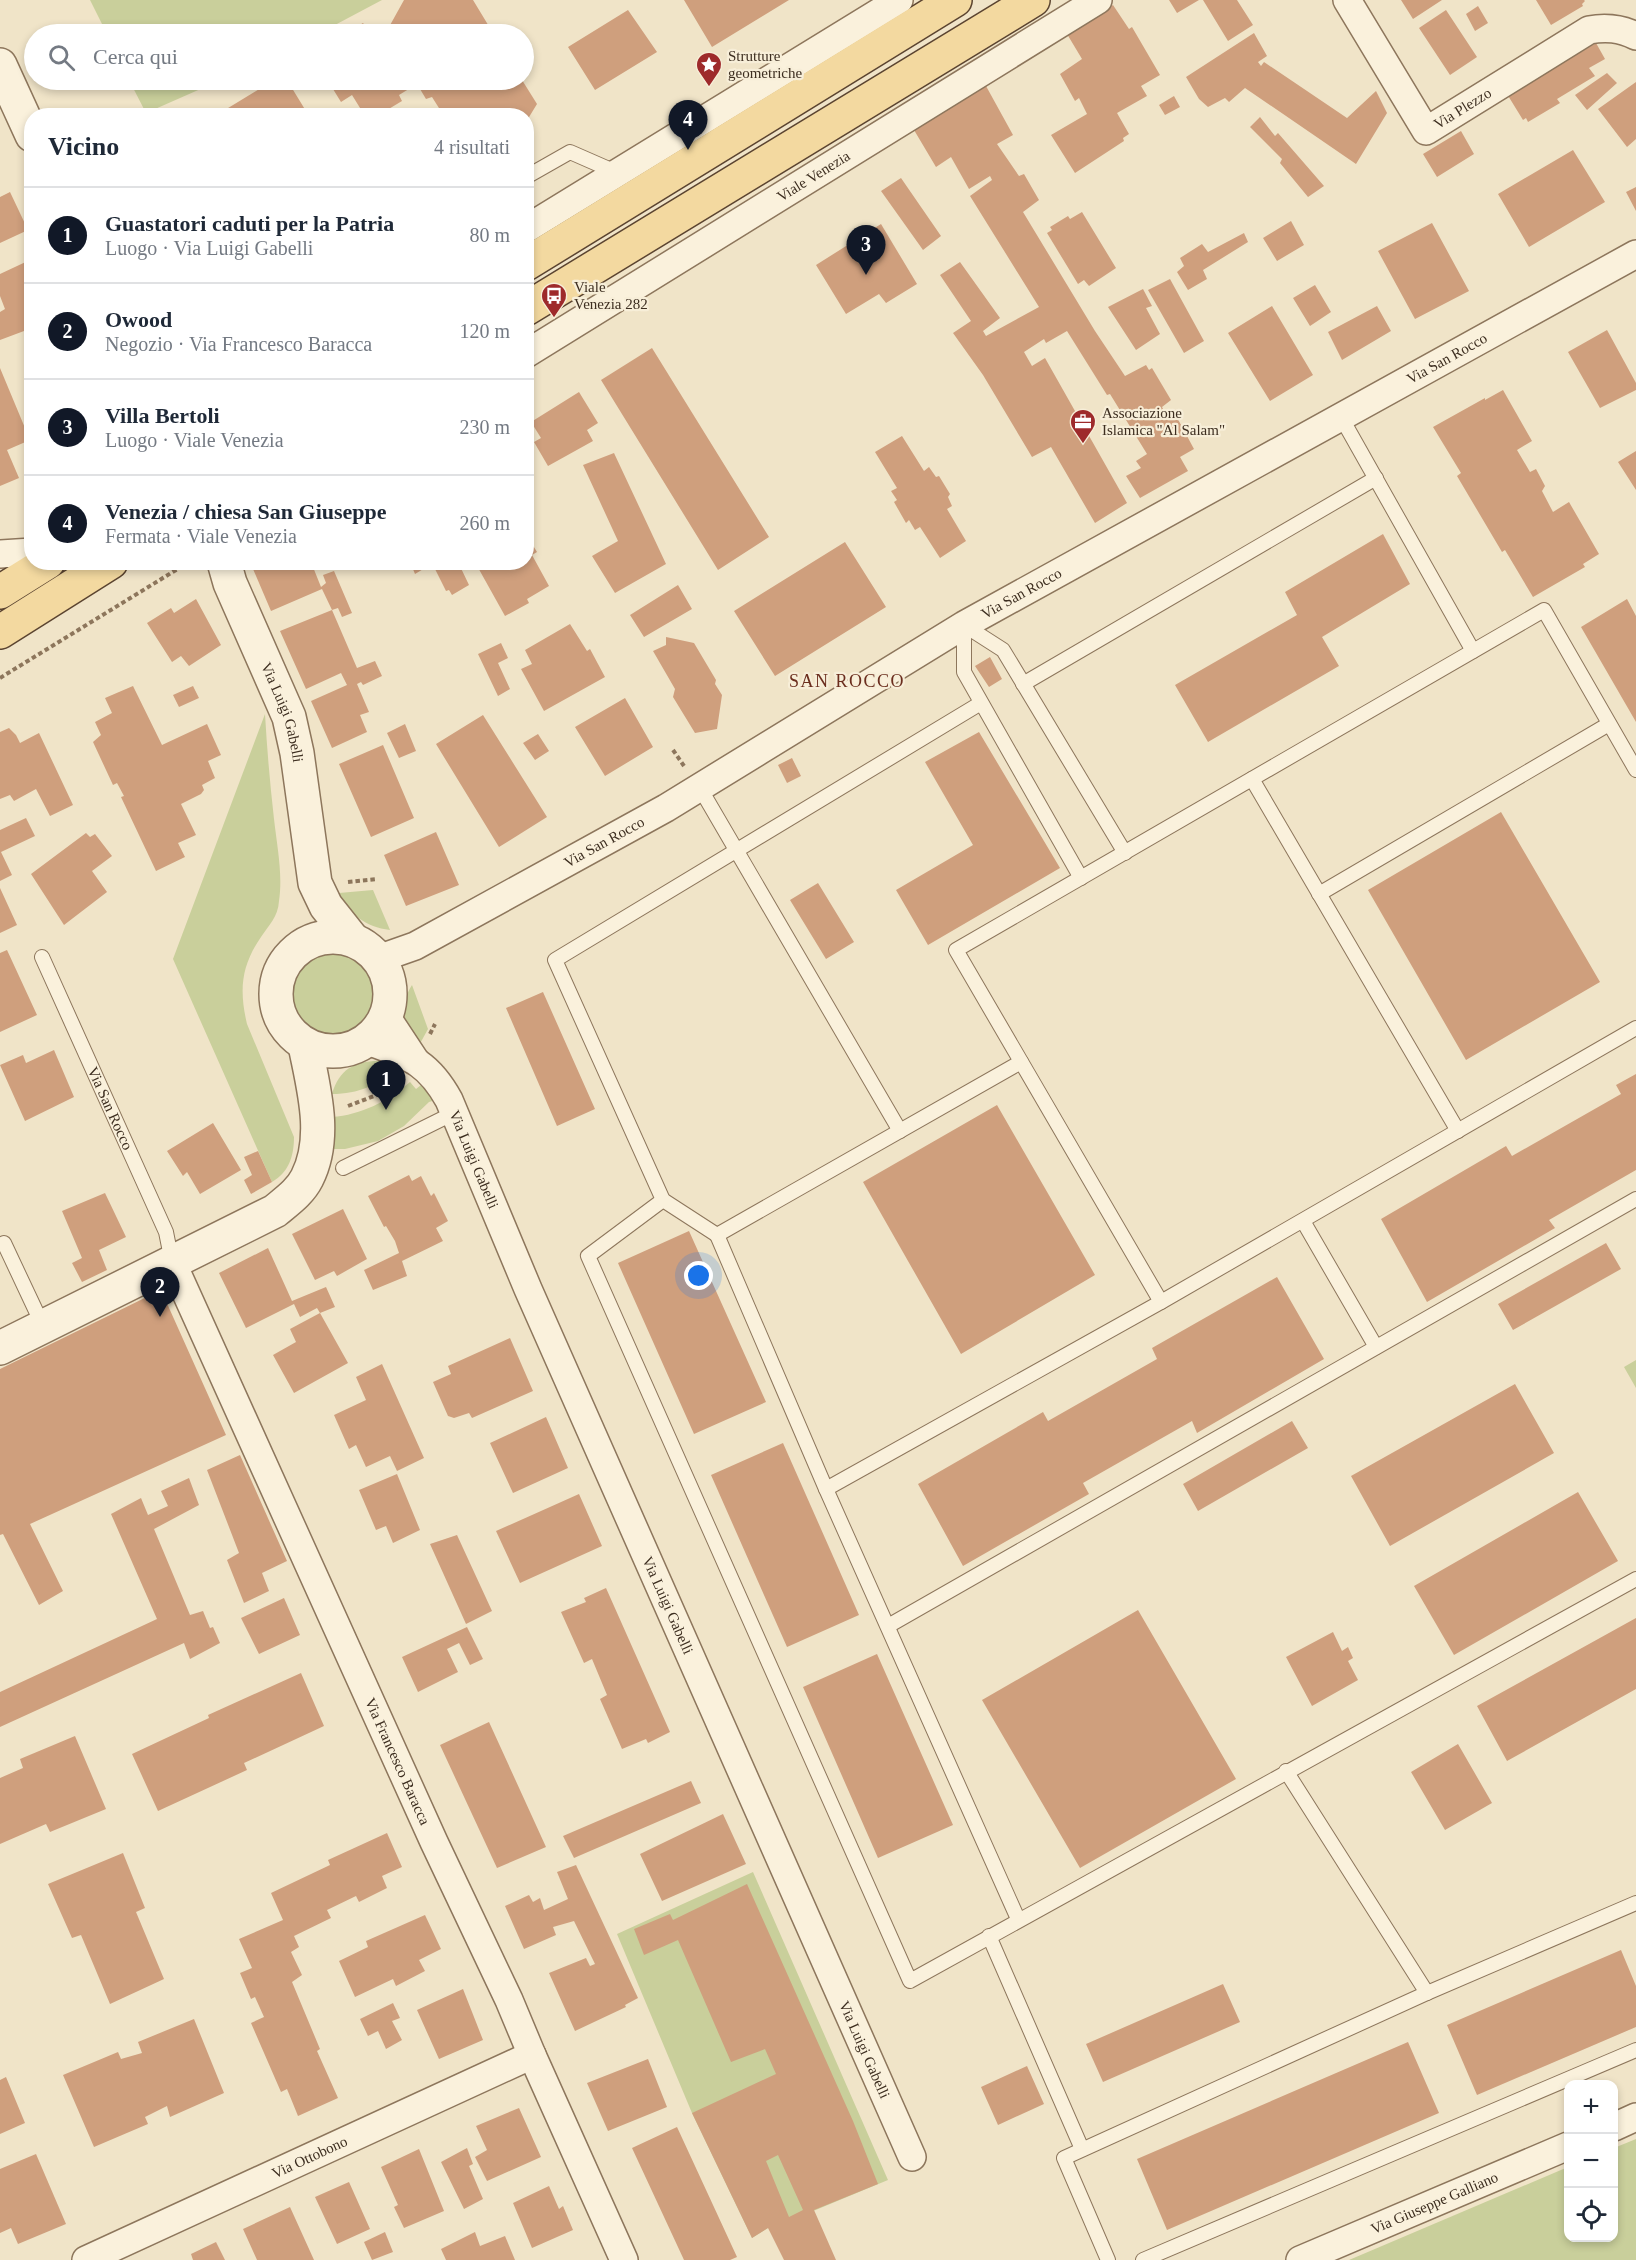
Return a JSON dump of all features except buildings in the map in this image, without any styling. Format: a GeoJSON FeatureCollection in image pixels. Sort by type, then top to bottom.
{"type":"FeatureCollection","features":[{"type":"Feature","properties":{"kind":"main road"},"geometry":{"type":"LineString","coordinates":[[534,259],[955,0]]}},
{"type":"Feature","properties":{"kind":"main road"},"geometry":{"type":"LineString","coordinates":[[534,304],[1033,0]]}},
{"type":"Feature","properties":{"kind":"main road"},"geometry":{"type":"LineString","coordinates":[[0,591],[35,570]]}},
{"type":"Feature","properties":{"kind":"main road"},"geometry":{"type":"LineString","coordinates":[[0,632],[98,570]]}},
{"type":"Feature","properties":{"kind":"street"},"geometry":{"type":"LineString","coordinates":[[534,224],[899,0]]}},
{"type":"Feature","properties":{"kind":"street","name":"Viale Venezia"},"geometry":{"type":"LineString","coordinates":[[534,349],[1098,0]]}},
{"type":"Feature","properties":{"kind":"street","name":"Via Plezzo"},"geometry":{"type":"LineString","coordinates":[[1347,0],[1426,131],[1589,30],[1604,27],[1633,35]]}},
{"type":"Feature","properties":{"kind":"street"},"geometry":{"type":"LineString","coordinates":[[0,65],[24,118]]}},
{"type":"Feature","properties":{"kind":"street","name":"Via San Rocco"},"geometry":{"type":"LineString","coordinates":[[372,957],[415,946],[700,788],[964,625],[1636,254]]}},
{"type":"Feature","properties":{"kind":"street"},"geometry":{"type":"LineString","coordinates":[[0,555],[24,553]]}},
{"type":"Feature","properties":{"kind":"street","name":"Via Luigi Gabelli"},"geometry":{"type":"LineString","coordinates":[[224,570],[289,717],[318,850],[329,883],[326,906],[372,957]]}},
{"type":"Feature","properties":{"kind":"street"},"geometry":{"type":"LineString","coordinates":[[0,647],[28,615]]}},
{"type":"Feature","properties":{"kind":"street","name":"Via Luigi Gabelli"},"geometry":{"type":"LineString","coordinates":[[293,953],[306,922],[329,883]]}},
{"type":"Feature","properties":{"kind":"street"},"geometry":{"type":"LineString","coordinates":[[322,938],[338,938],[372,957],[390,986],[390,1002],[377,1028],[354,1048],[338,1052],[305,1045],[291,1034],[281,1019],[276,1002],[276,984],[282,967],[293,953],[308,943],[322,938]]}},
{"type":"Feature","properties":{"kind":"street","name":"Via Luigi Gabelli"},"geometry":{"type":"LineString","coordinates":[[377,1028],[407,1070],[428,1070],[441,1085],[528,1289],[912,2157]]}},
{"type":"Feature","properties":{"kind":"street"},"geometry":{"type":"LineString","coordinates":[[305,1045],[331,1107]]}},
{"type":"Feature","properties":{"kind":"street"},"geometry":{"type":"LineString","coordinates":[[0,1348],[275,1211],[294,1195],[307,1178],[331,1107],[338,1052]]}},
{"type":"Feature","properties":{"kind":"street","name":"Via Francesco Baracca"},"geometry":{"type":"LineString","coordinates":[[171,1262],[429,1832],[509,2000],[624,2260]]}},
{"type":"Feature","properties":{"kind":"street","name":"Via Ottobono"},"geometry":{"type":"LineString","coordinates":[[86,2260],[532,2055]]}},
{"type":"Feature","properties":{"kind":"street"},"geometry":{"type":"LineString","coordinates":[[1618,2125],[1636,2117]]}},
{"type":"Feature","properties":{"kind":"street","name":"Via Giuseppe Galliano"},"geometry":{"type":"LineString","coordinates":[[1300,2260],[1564,2148]]}},
{"type":"Feature","properties":{"kind":"lane"},"geometry":{"type":"LineString","coordinates":[[534,172],[570,152],[618,173]]}},
{"type":"Feature","properties":{"kind":"lane"},"geometry":{"type":"LineString","coordinates":[[1341,417],[1473,651]]}},
{"type":"Feature","properties":{"kind":"lane"},"geometry":{"type":"LineString","coordinates":[[1023,684],[1376,478]]}},
{"type":"Feature","properties":{"kind":"lane"},"geometry":{"type":"LineString","coordinates":[[1161,1302],[956,950],[1544,610],[1636,770]]}},
{"type":"Feature","properties":{"kind":"lane"},"geometry":{"type":"LineString","coordinates":[[964,625],[1003,650],[1125,853]]}},
{"type":"Feature","properties":{"kind":"lane"},"geometry":{"type":"LineString","coordinates":[[964,625],[964,672],[1081,878]]}},
{"type":"Feature","properties":{"kind":"lane"},"geometry":{"type":"LineString","coordinates":[[981,703],[735,849],[555,960],[663,1200],[717,1235],[826,1489],[1018,1920]]}},
{"type":"Feature","properties":{"kind":"lane"},"geometry":{"type":"LineString","coordinates":[[1319,894],[1610,724]]}},
{"type":"Feature","properties":{"kind":"lane"},"geometry":{"type":"LineString","coordinates":[[1252,779],[1458,1131]]}},
{"type":"Feature","properties":{"kind":"lane"},"geometry":{"type":"LineString","coordinates":[[700,788],[900,1131]]}},
{"type":"Feature","properties":{"kind":"lane","name":"Via San Rocco"},"geometry":{"type":"LineString","coordinates":[[42,957],[166,1232],[171,1262]]}},
{"type":"Feature","properties":{"kind":"lane"},"geometry":{"type":"LineString","coordinates":[[826,1489],[1161,1302],[1636,1028]]}},
{"type":"Feature","properties":{"kind":"lane"},"geometry":{"type":"LineString","coordinates":[[717,1235],[1021,1062]]}},
{"type":"Feature","properties":{"kind":"lane"},"geometry":{"type":"LineString","coordinates":[[343,1168],[454,1113]]}},
{"type":"Feature","properties":{"kind":"lane"},"geometry":{"type":"LineString","coordinates":[[888,1626],[1636,1199]]}},
{"type":"Feature","properties":{"kind":"lane"},"geometry":{"type":"LineString","coordinates":[[663,1200],[588,1256],[910,1981],[1636,1579]]}},
{"type":"Feature","properties":{"kind":"lane"},"geometry":{"type":"LineString","coordinates":[[1303,1221],[1376,1347]]}},
{"type":"Feature","properties":{"kind":"lane"},"geometry":{"type":"LineString","coordinates":[[4,1243],[43,1326]]}},
{"type":"Feature","properties":{"kind":"lane"},"geometry":{"type":"LineString","coordinates":[[1286,1771],[1427,1993]]}},
{"type":"Feature","properties":{"kind":"lane"},"geometry":{"type":"LineString","coordinates":[[1108,2260],[1064,2158],[1427,1993],[1636,1903]]}},
{"type":"Feature","properties":{"kind":"lane"},"geometry":{"type":"LineString","coordinates":[[989,1936],[1082,2149]]}},
{"type":"Feature","properties":{"kind":"lane"},"geometry":{"type":"LineString","coordinates":[[1143,2260],[1636,2050]]}},
{"type":"Feature","properties":{"kind":"path"},"geometry":{"type":"LineString","coordinates":[[0,678],[176,570]]}},
{"type":"Feature","properties":{"kind":"path"},"geometry":{"type":"LineString","coordinates":[[329,883],[377,879]]}},
{"type":"Feature","properties":{"kind":"path"},"geometry":{"type":"LineString","coordinates":[[331,1107],[382,1093],[407,1070]]}},
{"type":"Feature","properties":{"kind":"green space"},"geometry":{"type":"Polygon","coordinates":[[[90,0],[382,0],[337,24],[102,24],[90,0]]]}},
{"type":"Feature","properties":{"kind":"green space"},"geometry":{"type":"Polygon","coordinates":[[[134,90],[198,90],[157,108],[143,108],[134,90]]]}},
{"type":"Feature","properties":{"kind":"green space"},"geometry":{"type":"Polygon","coordinates":[[[265,714],[280,891],[275,916],[249,958],[244,979],[243,1000],[247,1024],[294,1137],[289,1163],[283,1173],[272,1182],[173,959],[265,714]]]}},
{"type":"Feature","properties":{"kind":"green space"},"geometry":{"type":"Polygon","coordinates":[[[373,890],[390,930],[373,926],[360,919],[339,893],[373,890]]]}},
{"type":"Feature","properties":{"kind":"green space"},"geometry":{"type":"Polygon","coordinates":[[[333,944],[352,948],[368,959],[379,975],[383,994],[379,1013],[368,1029],[352,1040],[333,1044],[314,1040],[298,1029],[287,1013],[283,994],[287,975],[298,959],[314,948],[333,944]]]}},
{"type":"Feature","properties":{"kind":"green space"},"geometry":{"type":"Polygon","coordinates":[[[412,985],[428,1029],[417,1049],[409,1033],[404,1010],[407,993],[412,985]]]}},
{"type":"Feature","properties":{"kind":"green space"},"geometry":{"type":"Polygon","coordinates":[[[369,1061],[378,1061],[397,1068],[367,1087],[332,1094],[339,1079],[349,1068],[369,1061]]]}},
{"type":"Feature","properties":{"kind":"green space"},"geometry":{"type":"Polygon","coordinates":[[[445,1066],[440,1073],[455,1094],[429,1102],[404,1126],[378,1141],[345,1149],[331,1149],[332,1117],[343,1116],[374,1106],[410,1082],[416,1089],[445,1066]]]}},
{"type":"Feature","properties":{"kind":"green space"},"geometry":{"type":"Polygon","coordinates":[[[1636,1360],[1636,1388],[1624,1367],[1636,1360]]]}},
{"type":"Feature","properties":{"kind":"green space"},"geometry":{"type":"Polygon","coordinates":[[[753,1872],[888,2180],[768,2228],[752,2238],[692,2113],[617,1934],[753,1872]]]}},
{"type":"Feature","properties":{"kind":"green space"},"geometry":{"type":"Polygon","coordinates":[[[1636,2139],[1636,2260],[1349,2260],[1564,2169],[1564,2242],[1618,2242],[1618,2146],[1636,2139]]]}},
{"type":"Feature","properties":{"kind":"place","name":"Strutture geometriche"},"geometry":{"type":"Point","coordinates":[709,88]}},
{"type":"Feature","properties":{"kind":"place","name":"Venezia / chiesa San Giuseppe"},"geometry":{"type":"Point","coordinates":[688,150]}},
{"type":"Feature","properties":{"kind":"place","name":"Villa Bertoli"},"geometry":{"type":"Point","coordinates":[866,275]}},
{"type":"Feature","properties":{"kind":"place","name":"Viale Venezia 282"},"geometry":{"type":"Point","coordinates":[554,319]}},
{"type":"Feature","properties":{"kind":"place","name":"Associazione Islamica \"Al Salam\""},"geometry":{"type":"Point","coordinates":[1083,445]}},
{"type":"Feature","properties":{"kind":"place","name":"Guastatori caduti per la Patria"},"geometry":{"type":"Point","coordinates":[386,1110]}},
{"type":"Feature","properties":{"kind":"place","name":"Owood"},"geometry":{"type":"Point","coordinates":[160,1317]}},
{"type":"Feature","properties":{"kind":"district","name":"SAN ROCCO"},"geometry":{"type":"Point","coordinates":[847,681]}}]}
